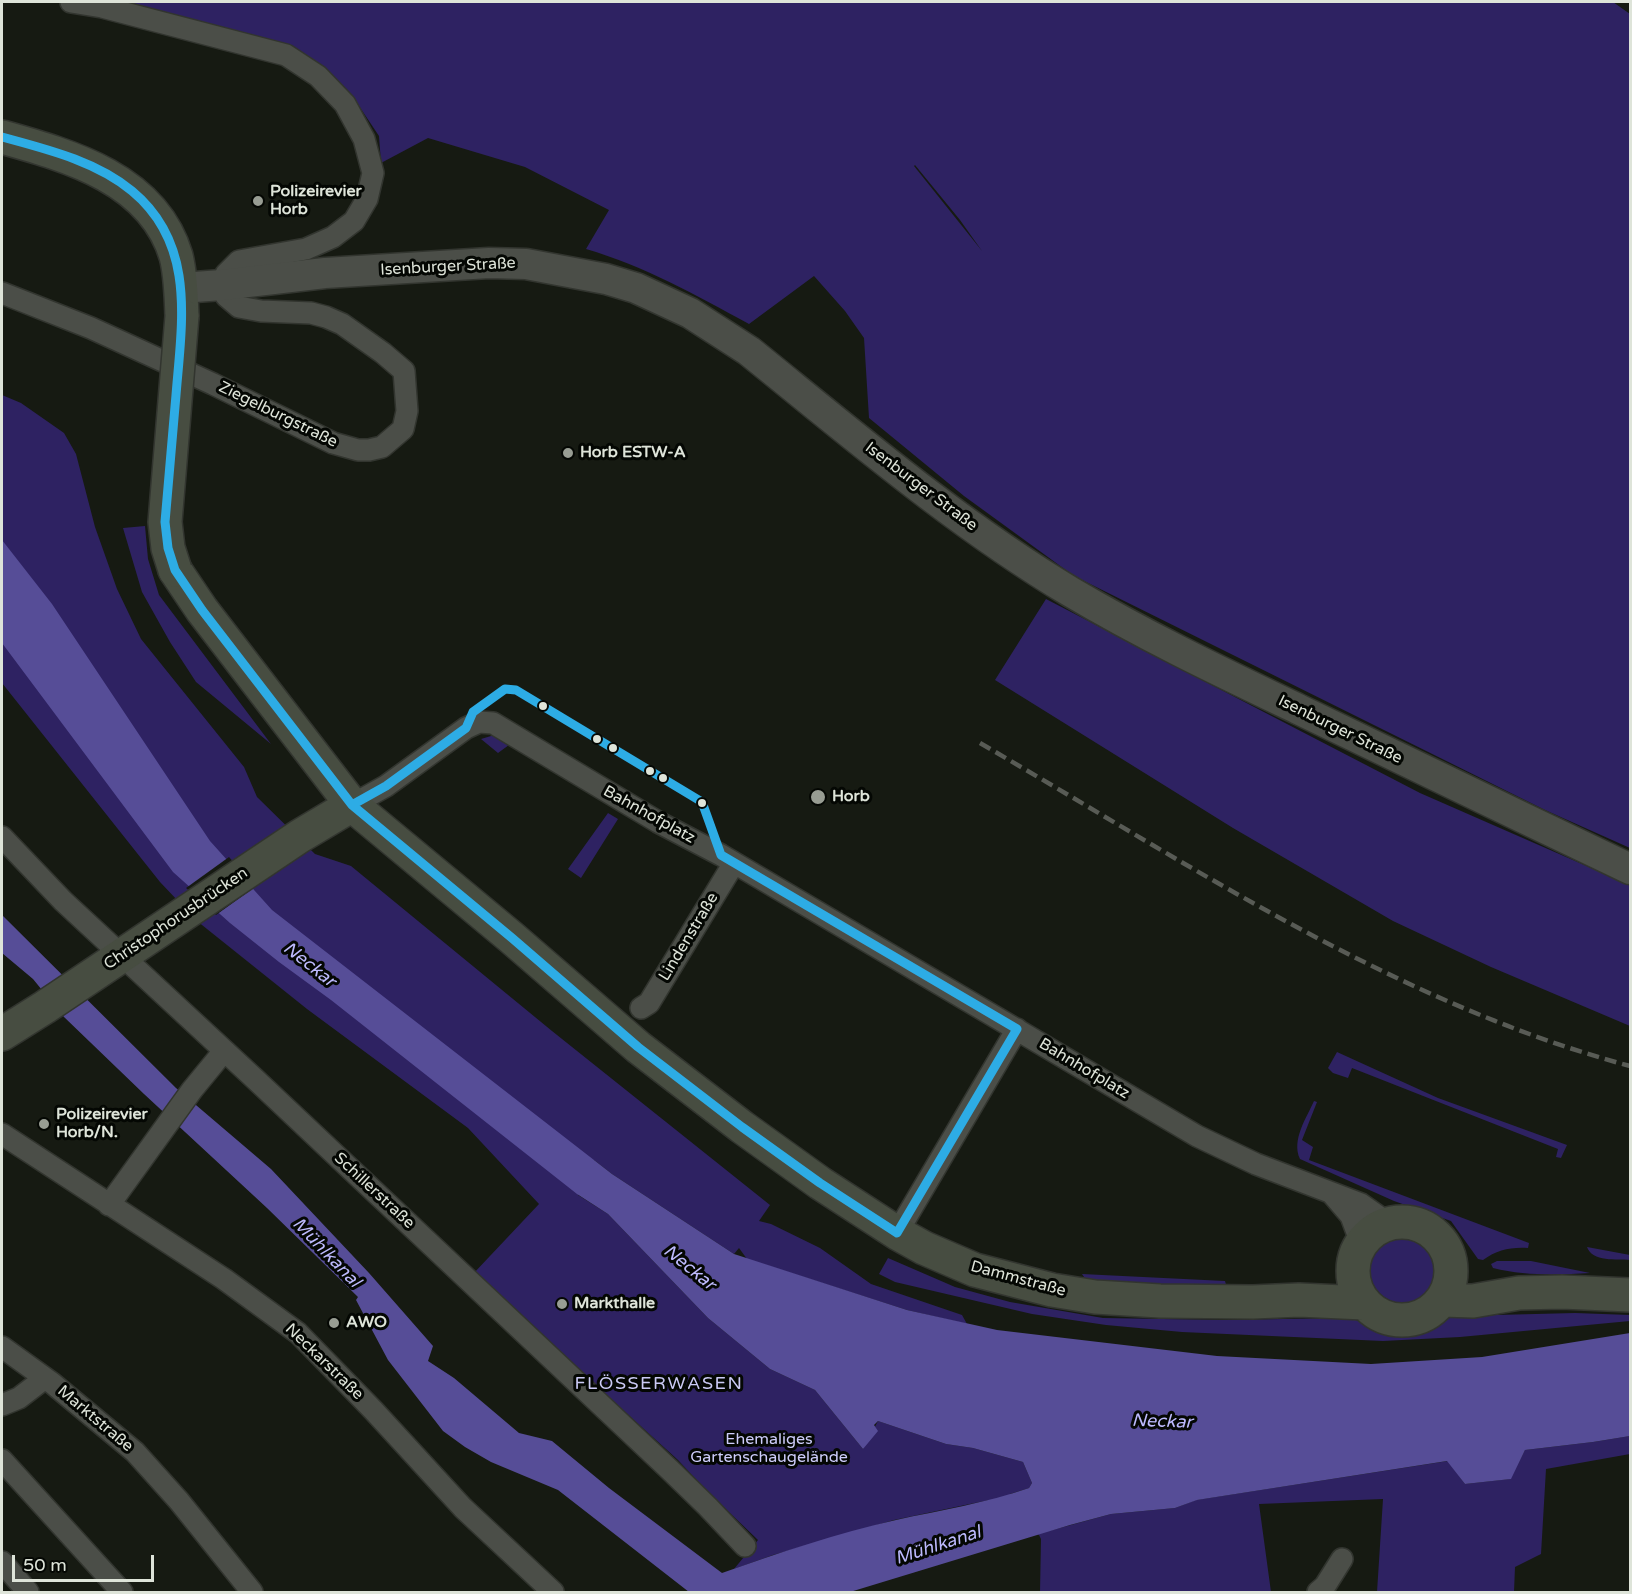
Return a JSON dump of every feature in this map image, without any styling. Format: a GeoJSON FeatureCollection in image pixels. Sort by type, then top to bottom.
{"type":"FeatureCollection","features":[{"type":"Feature","properties":{"kind":"main road","name":"Dammstraße"},"geometry":{"type":"LineString","coordinates":[[2,137],[89,165],[129,189],[157,217],[166,233],[175,255],[181,302],[165,522],[168,548],[175,570],[298,751],[352,806],[512,938],[638,1047],[820,1183],[924,1248],[975,1270],[1063,1292],[1095,1297],[1160,1301],[1299,1300],[1364,1303]]}},
{"type":"Feature","properties":{"kind":"main road","name":"Christophorusbrücken"},"geometry":{"type":"LineString","coordinates":[[2,1034],[45,1008],[301,835],[352,806]]}},
{"type":"Feature","properties":{"kind":"main road"},"geometry":{"type":"LineString","coordinates":[[1410,1222],[1431,1230],[1442,1241],[1449,1254],[1452,1269],[1450,1285],[1443,1300],[1425,1314],[1404,1321],[1389,1319],[1375,1313],[1364,1303],[1355,1287],[1356,1256],[1372,1230],[1388,1223],[1410,1222]]}},
{"type":"Feature","properties":{"kind":"main road","name":"Dammstraße"},"geometry":{"type":"LineString","coordinates":[[1299,1300],[1356,1256]]}},
{"type":"Feature","properties":{"kind":"main road"},"geometry":{"type":"LineString","coordinates":[[1452,1269],[1520,1293]]}},
{"type":"Feature","properties":{"kind":"main road"},"geometry":{"type":"LineString","coordinates":[[1443,1300],[1473,1301],[1520,1293],[1630,1295]]}},
{"type":"Feature","properties":{"kind":"street"},"geometry":{"type":"LineString","coordinates":[[71,2],[102,7],[286,55],[318,76],[345,104],[364,139],[373,173],[367,199],[354,221],[333,237],[306,249],[239,261],[226,274],[222,285]]}},
{"type":"Feature","properties":{"kind":"street","name":"Isenburger Straße"},"geometry":{"type":"LineString","coordinates":[[181,302],[222,285],[325,273],[489,263],[526,264],[606,279],[664,300],[690,312],[749,351],[930,495],[1072,593],[1206,664],[1630,869]]}},
{"type":"Feature","properties":{"kind":"street","name":"Ziegelburgstraße"},"geometry":{"type":"LineString","coordinates":[[2,294],[91,328],[333,443],[358,450],[369,450],[382,447],[403,429],[407,411],[404,371],[384,353],[342,324],[326,317],[311,313],[261,311],[239,307],[225,296],[222,285]]}},
{"type":"Feature","properties":{"kind":"street","name":"Bahnhofplatz"},"geometry":{"type":"LineString","coordinates":[[352,806],[386,786],[466,728],[484,721],[493,723],[658,822],[734,863],[1197,1136],[1256,1164],[1361,1204],[1388,1223]]}},
{"type":"Feature","properties":{"kind":"street","name":"Schillerstraße"},"geometry":{"type":"LineString","coordinates":[[2,837],[63,901],[669,1470],[745,1546]]}},
{"type":"Feature","properties":{"kind":"street","name":"Lindenstraße"},"geometry":{"type":"LineString","coordinates":[[645,1006],[734,863]]}},
{"type":"Feature","properties":{"kind":"street"},"geometry":{"type":"LineString","coordinates":[[897,1233],[1017,1029]]}},
{"type":"Feature","properties":{"kind":"street"},"geometry":{"type":"LineString","coordinates":[[109,1205],[164,1127],[224,1051]]}},
{"type":"Feature","properties":{"kind":"street","name":"Neckarstraße"},"geometry":{"type":"LineString","coordinates":[[2,1134],[224,1279],[298,1333],[463,1508],[553,1593]]}},
{"type":"Feature","properties":{"kind":"street","name":"Bahnhofplatz"},"geometry":{"type":"LineString","coordinates":[[1330,1193],[1351,1216],[1356,1256]]}},
{"type":"Feature","properties":{"kind":"street"},"geometry":{"type":"LineString","coordinates":[[2,1347],[45,1378]]}},
{"type":"Feature","properties":{"kind":"street","name":"Marktstraße"},"geometry":{"type":"LineString","coordinates":[[2,1405],[19,1398],[45,1378],[135,1452],[179,1501],[252,1593]]}},
{"type":"Feature","properties":{"kind":"street"},"geometry":{"type":"LineString","coordinates":[[2,1460],[122,1593]]}},
{"type":"Feature","properties":{"kind":"street"},"geometry":{"type":"LineString","coordinates":[[1318,1593],[1342,1559]]}},
{"type":"Feature","properties":{"kind":"street"},"geometry":{"type":"LineString","coordinates":[[6,1567],[28,1593]]}},
{"type":"Feature","properties":{"kind":"green space"},"geometry":{"type":"Polygon","coordinates":[[[104,2],[1613,2],[1630,14],[1630,848],[1545,810],[1074,576],[964,496],[869,418],[864,338],[845,311],[814,276],[749,324],[649,273],[586,249],[609,210],[525,167],[428,138],[381,163],[379,136],[351,94],[297,49],[104,2]],[[915,165],[982,251],[960,220],[915,165]]]}},
{"type":"Feature","properties":{"kind":"green space","name":"Ehemaliges Gartenschaugelände"},"geometry":{"type":"Polygon","coordinates":[[[2,395],[21,403],[64,433],[76,454],[95,527],[117,589],[141,639],[244,767],[257,797],[315,854],[351,866],[552,1031],[770,1205],[759,1221],[771,1224],[820,1248],[871,1284],[962,1315],[967,1324],[907,1310],[747,1259],[739,1248],[734,1254],[594,1160],[578,1195],[608,1214],[708,1318],[770,1369],[815,1390],[863,1449],[878,1421],[946,1444],[973,1448],[1023,1462],[1032,1483],[1029,1488],[1010,1494],[1049,1531],[1111,1514],[1175,1508],[1196,1500],[1448,1461],[1465,1484],[1510,1479],[1525,1450],[1630,1436],[1630,1454],[1546,1469],[1541,1554],[1515,1567],[1514,1592],[1377,1592],[1383,1499],[1259,1504],[1271,1592],[1040,1592],[1041,1539],[1039,1535],[989,1500],[894,1520],[773,1555],[734,1569],[758,1540],[678,1460],[473,1274],[539,1204],[468,1128],[307,1009],[197,921],[160,882],[2,683],[2,395]]]}},
{"type":"Feature","properties":{"kind":"green space"},"geometry":{"type":"Polygon","coordinates":[[[145,526],[148,559],[159,595],[271,744],[196,682],[170,642],[142,592],[123,528],[145,526]]]}},
{"type":"Feature","properties":{"kind":"green space"},"geometry":{"type":"Polygon","coordinates":[[[1046,599],[1420,793],[1630,885],[1630,1026],[1491,967],[1393,921],[1233,828],[995,680],[1046,599]]]}},
{"type":"Feature","properties":{"kind":"green space"},"geometry":{"type":"Polygon","coordinates":[[[499,736],[513,742],[498,753],[481,739],[499,736]]]}},
{"type":"Feature","properties":{"kind":"green space"},"geometry":{"type":"Polygon","coordinates":[[[608,813],[618,819],[581,878],[568,869],[608,813]]]}},
{"type":"Feature","properties":{"kind":"green space"},"geometry":{"type":"Polygon","coordinates":[[[1337,1052],[1438,1098],[1567,1145],[1561,1158],[1556,1157],[1558,1149],[1352,1068],[1348,1078],[1333,1073],[1328,1068],[1337,1052]]]}},
{"type":"Feature","properties":{"kind":"green space"},"geometry":{"type":"Polygon","coordinates":[[[1314,1101],[1317,1102],[1302,1140],[1313,1147],[1309,1160],[1529,1243],[1528,1248],[1504,1250],[1483,1260],[1478,1259],[1451,1221],[1394,1201],[1300,1159],[1297,1144],[1304,1121],[1314,1101]]]}},
{"type":"Feature","properties":{"kind":"green space"},"geometry":{"type":"Polygon","coordinates":[[[1403,1237],[1416,1240],[1426,1247],[1433,1257],[1436,1270],[1433,1283],[1426,1293],[1416,1300],[1403,1303],[1390,1300],[1380,1293],[1373,1283],[1370,1270],[1373,1257],[1380,1247],[1390,1240],[1403,1237]]]}},
{"type":"Feature","properties":{"kind":"green space"},"geometry":{"type":"Polygon","coordinates":[[[1587,1247],[1630,1255],[1630,1260],[1599,1257],[1590,1252],[1587,1247]]]}},
{"type":"Feature","properties":{"kind":"green space"},"geometry":{"type":"Polygon","coordinates":[[[888,1258],[955,1287],[1010,1302],[1103,1318],[1223,1320],[1346,1318],[1357,1320],[1379,1332],[1393,1336],[1412,1334],[1456,1316],[1575,1313],[1630,1315],[1630,1321],[1460,1337],[1383,1341],[1182,1332],[1106,1325],[1032,1314],[895,1282],[879,1274],[888,1258]]]}},
{"type":"Feature","properties":{"kind":"green space"},"geometry":{"type":"Polygon","coordinates":[[[1497,1261],[1531,1261],[1590,1273],[1529,1274],[1493,1268],[1491,1264],[1497,1261]]]}},
{"type":"Feature","properties":{"kind":"green space"},"geometry":{"type":"Polygon","coordinates":[[[1082,1274],[1225,1281],[1227,1288],[1214,1290],[1086,1280],[1082,1274]]]}},
{"type":"Feature","properties":{"kind":"water"},"geometry":{"type":"Polygon","coordinates":[[[2,540],[52,604],[210,841],[272,910],[612,1174],[734,1254],[907,1310],[997,1330],[1217,1356],[1371,1364],[1482,1357],[1630,1333],[1630,1436],[1525,1450],[1511,1479],[1465,1484],[1447,1461],[1197,1500],[1175,1508],[1111,1514],[850,1592],[689,1592],[558,1490],[491,1462],[443,1431],[388,1360],[356,1300],[358,1297],[64,1017],[33,979],[2,953],[2,915],[176,1088],[271,1169],[369,1273],[433,1346],[428,1361],[454,1378],[519,1433],[552,1441],[609,1488],[722,1573],[852,1531],[1013,1493],[1029,1488],[1032,1483],[1023,1462],[973,1448],[946,1444],[878,1421],[874,1425],[878,1431],[863,1449],[815,1390],[770,1369],[708,1318],[608,1214],[577,1194],[331,1000],[279,962],[230,923],[173,872],[2,643],[2,540]]]}},
{"type":"Feature","properties":{"kind":"pier"},"geometry":{"type":"Polygon","coordinates":[[[229,857],[255,887],[216,915],[186,888],[229,857]]]}},
{"type":"Feature","properties":{"kind":"railway"},"geometry":{"type":"LineString","coordinates":[[980,743],[1216,882],[1376,968],[1459,1006],[1543,1039],[1630,1066]]}},
{"type":"Feature","properties":{"kind":"transit line"},"geometry":{"type":"LineString","coordinates":[[2,137],[70,157],[103,172],[132,191],[153,212],[167,235],[176,259],[182,312],[165,522],[168,548],[175,570],[202,610],[352,805]]}},
{"type":"Feature","properties":{"kind":"transit line"},"geometry":{"type":"LineString","coordinates":[[505,689],[516,690],[702,802],[721,855],[1017,1029],[897,1233],[820,1183],[742,1127],[638,1047],[512,938],[352,805],[386,786],[466,728],[473,712],[505,689]]}},
{"type":"Feature","properties":{"kind":"place","name":"Polizeirevier Horb"},"geometry":{"type":"Point","coordinates":[258,201]}},
{"type":"Feature","properties":{"kind":"place","name":"Horb ESTW-A"},"geometry":{"type":"Point","coordinates":[568,453]}},
{"type":"Feature","properties":{"kind":"place","name":"Horb"},"geometry":{"type":"Point","coordinates":[818,797]}},
{"type":"Feature","properties":{"kind":"place","name":"Polizeirevier Horb/N."},"geometry":{"type":"Point","coordinates":[44,1124]}},
{"type":"Feature","properties":{"kind":"place","name":"Markthalle"},"geometry":{"type":"Point","coordinates":[562,1304]}},
{"type":"Feature","properties":{"kind":"place","name":"AWO"},"geometry":{"type":"Point","coordinates":[334,1323]}},
{"type":"Feature","properties":{"kind":"district","name":"FLÖSSERWASEN"},"geometry":{"type":"Point","coordinates":[659,1384]}},
{"type":"Feature","properties":{"kind":"water label","name":"Neckar"},"geometry":{"type":"Point","coordinates":[309,965]}},
{"type":"Feature","properties":{"kind":"water label","name":"Mühlkanal"},"geometry":{"type":"Point","coordinates":[326,1253]}},
{"type":"Feature","properties":{"kind":"water label","name":"Neckar"},"geometry":{"type":"Point","coordinates":[689,1268]}},
{"type":"Feature","properties":{"kind":"water label","name":"Neckar"},"geometry":{"type":"Point","coordinates":[1162,1422]}},
{"type":"Feature","properties":{"kind":"water label","name":"Mühlkanal"},"geometry":{"type":"Point","coordinates":[938,1546]}}]}
